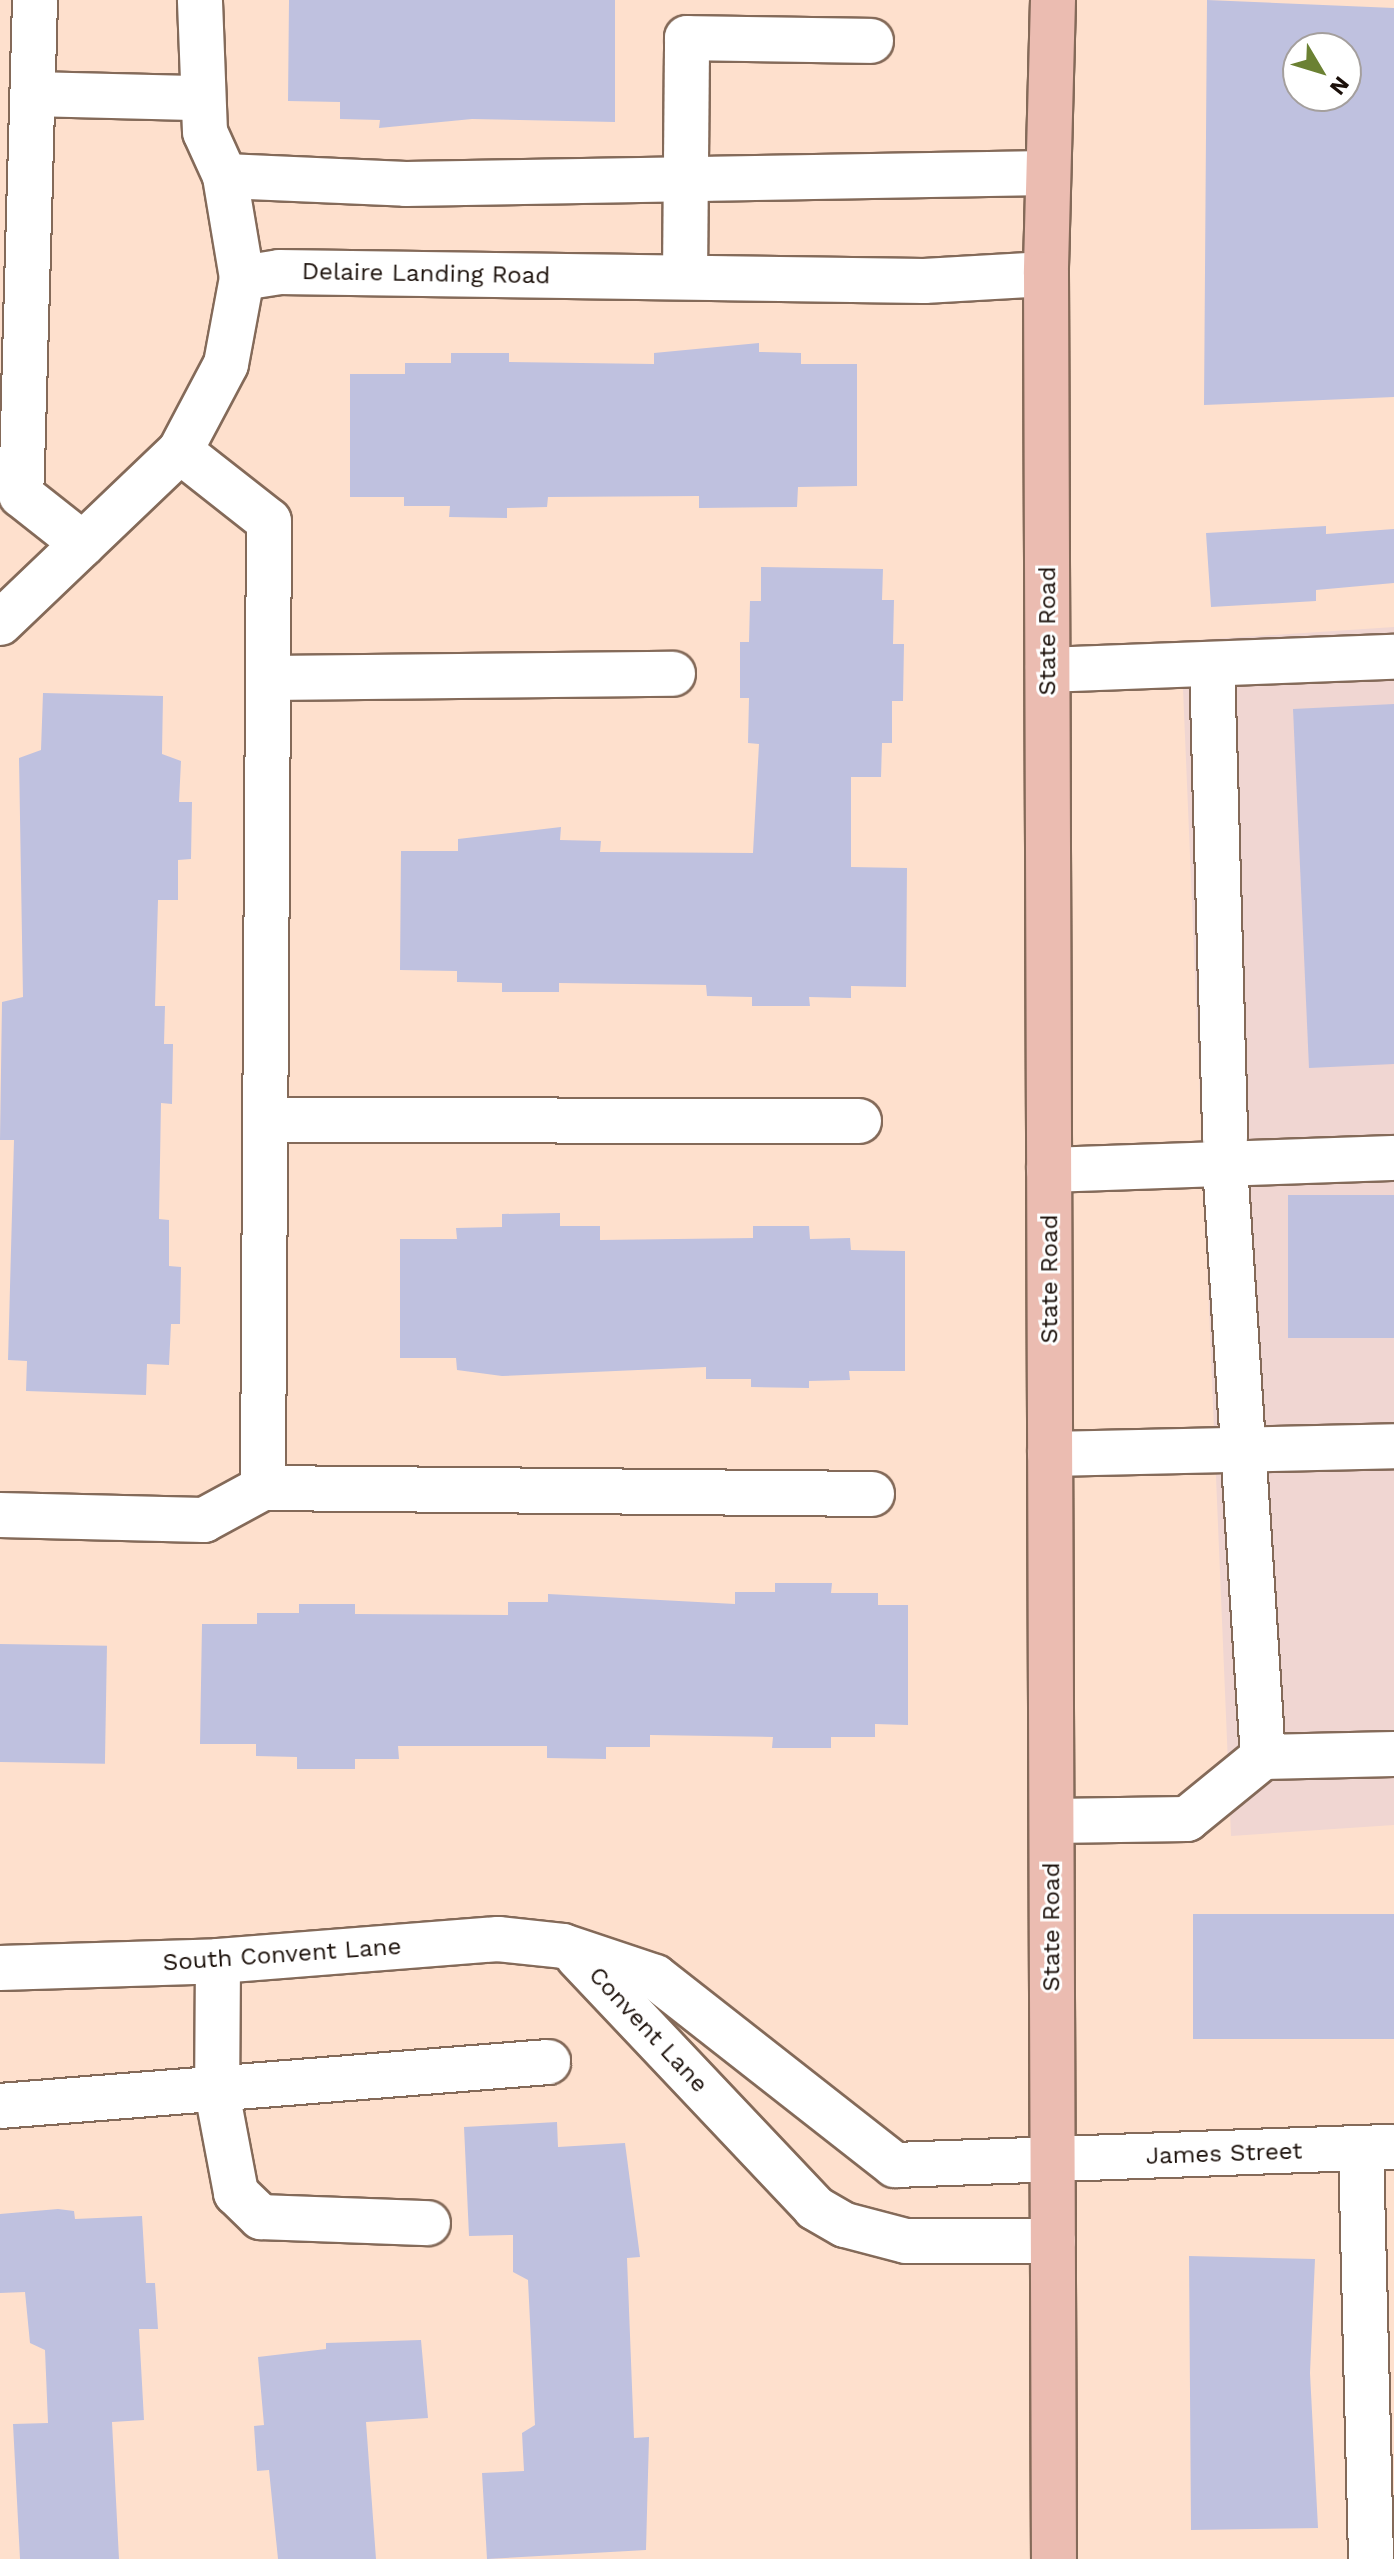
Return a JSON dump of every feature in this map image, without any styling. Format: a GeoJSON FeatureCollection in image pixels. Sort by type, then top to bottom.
{"type":"FeatureCollection","features":[{"type":"Feature","properties":{"kind":"main road","name":"State Road"},"geometry":{"type":"LineString","coordinates":[[1053,0],[1046,274],[1054,2559]]}},
{"type":"Feature","properties":{"kind":"street"},"geometry":{"type":"LineString","coordinates":[[35,0],[33,94],[11,494],[83,544]]}},
{"type":"Feature","properties":{"kind":"street"},"geometry":{"type":"LineString","coordinates":[[0,623],[180,451],[226,364],[242,278],[225,176],[205,132],[201,98],[200,0]]}},
{"type":"Feature","properties":{"kind":"street"},"geometry":{"type":"LineString","coordinates":[[685,277],[687,38],[871,41]]}},
{"type":"Feature","properties":{"kind":"street"},"geometry":{"type":"LineString","coordinates":[[33,94],[201,98]]}},
{"type":"Feature","properties":{"kind":"street"},"geometry":{"type":"LineString","coordinates":[[225,176],[406,184],[1047,173]]}},
{"type":"Feature","properties":{"kind":"street","name":"Delaire Landing Road"},"geometry":{"type":"LineString","coordinates":[[242,278],[685,277],[924,281],[1046,274]]}},
{"type":"Feature","properties":{"kind":"street"},"geometry":{"type":"LineString","coordinates":[[180,451],[269,521],[263,1488]]}},
{"type":"Feature","properties":{"kind":"street"},"geometry":{"type":"LineString","coordinates":[[1048,670],[1394,657]]}},
{"type":"Feature","properties":{"kind":"street"},"geometry":{"type":"LineString","coordinates":[[1212,664],[1225,1152],[1263,1757]]}},
{"type":"Feature","properties":{"kind":"street"},"geometry":{"type":"LineString","coordinates":[[269,678],[673,674]]}},
{"type":"Feature","properties":{"kind":"street"},"geometry":{"type":"LineString","coordinates":[[265,1120],[859,1121]]}},
{"type":"Feature","properties":{"kind":"street"},"geometry":{"type":"LineString","coordinates":[[1225,1152],[1394,1132]]}},
{"type":"Feature","properties":{"kind":"street"},"geometry":{"type":"LineString","coordinates":[[1049,1159],[1225,1152],[1394,1158]]}},
{"type":"Feature","properties":{"kind":"street"},"geometry":{"type":"LineString","coordinates":[[1050,1454],[1243,1453],[1394,1446]]}},
{"type":"Feature","properties":{"kind":"street"},"geometry":{"type":"LineString","coordinates":[[0,1515],[204,1520],[263,1488],[872,1494]]}},
{"type":"Feature","properties":{"kind":"street"},"geometry":{"type":"LineString","coordinates":[[1052,1821],[1187,1819],[1263,1757],[1394,1754]]}},
{"type":"Feature","properties":{"kind":"street","name":"South Convent Lane"},"geometry":{"type":"LineString","coordinates":[[0,1968],[218,1961],[498,1939],[563,1946]]}},
{"type":"Feature","properties":{"kind":"street","name":"Convent Lane"},"geometry":{"type":"LineString","coordinates":[[563,1946],[655,1977],[895,2165],[1054,2160]]}},
{"type":"Feature","properties":{"kind":"street","name":"Convent Lane"},"geometry":{"type":"LineString","coordinates":[[563,1946],[603,1976],[815,2208],[845,2225],[906,2241],[1053,2241]]}},
{"type":"Feature","properties":{"kind":"street"},"geometry":{"type":"LineString","coordinates":[[218,1961],[217,2092],[236,2193],[261,2217],[428,2223]]}},
{"type":"Feature","properties":{"kind":"street"},"geometry":{"type":"LineString","coordinates":[[0,2106],[217,2092],[548,2062]]}},
{"type":"Feature","properties":{"kind":"street"},"geometry":{"type":"LineString","coordinates":[[1371,2559],[1378,2148]]}},
{"type":"Feature","properties":{"kind":"street","name":"James Street"},"geometry":{"type":"LineString","coordinates":[[1054,2160],[1378,2148]]}},
{"type":"Feature","properties":{"kind":"shaded area"},"geometry":{"type":"Polygon","coordinates":[[[1394,627],[1394,1825],[1231,1836],[1181,641],[1394,627]]]}},
{"type":"Feature","properties":{"kind":"building"},"geometry":{"type":"Polygon","coordinates":[[[289,0],[615,0],[615,122],[472,119],[379,128],[380,120],[340,119],[340,102],[288,101],[289,0]]]}},
{"type":"Feature","properties":{"kind":"building"},"geometry":{"type":"Polygon","coordinates":[[[1207,0],[1394,8],[1394,397],[1204,405],[1207,0]]]}},
{"type":"Feature","properties":{"kind":"building"},"geometry":{"type":"Polygon","coordinates":[[[759,343],[759,352],[801,353],[801,364],[857,364],[857,486],[798,487],[797,507],[699,508],[699,496],[548,497],[547,507],[507,508],[507,518],[449,517],[450,506],[404,506],[404,497],[350,497],[350,374],[405,374],[405,363],[451,363],[451,353],[509,353],[509,362],[654,364],[654,353],[759,343]]]}},
{"type":"Feature","properties":{"kind":"building"},"geometry":{"type":"Polygon","coordinates":[[[1326,526],[1326,534],[1394,529],[1394,583],[1316,590],[1316,601],[1211,607],[1206,533],[1326,526]]]}},
{"type":"Feature","properties":{"kind":"building"},"geometry":{"type":"Polygon","coordinates":[[[761,567],[883,569],[882,600],[894,600],[893,644],[904,644],[903,701],[892,701],[892,743],[882,743],[881,777],[851,777],[851,867],[907,868],[906,987],[851,986],[851,998],[809,997],[810,1006],[752,1006],[752,997],[707,996],[706,985],[559,983],[559,992],[502,992],[502,983],[457,982],[457,971],[400,970],[401,851],[458,851],[458,839],[561,827],[560,840],[601,841],[600,852],[753,853],[759,744],[748,743],[749,698],[740,698],[740,642],[749,642],[750,601],[761,601],[761,567]]]}},
{"type":"Feature","properties":{"kind":"building"},"geometry":{"type":"Polygon","coordinates":[[[43,693],[163,696],[162,754],[181,761],[179,802],[192,802],[191,859],[178,860],[178,900],[158,900],[155,1006],[165,1006],[164,1044],[173,1044],[172,1104],[161,1103],[159,1219],[169,1220],[169,1266],[181,1267],[180,1324],[171,1324],[169,1365],[147,1364],[146,1395],[26,1391],[27,1361],[8,1360],[14,1140],[0,1140],[2,1002],[23,997],[19,758],[41,750],[43,693]]]}},
{"type":"Feature","properties":{"kind":"building"},"geometry":{"type":"Polygon","coordinates":[[[1394,704],[1394,1064],[1309,1068],[1293,709],[1394,704]]]}},
{"type":"Feature","properties":{"kind":"building"},"geometry":{"type":"Polygon","coordinates":[[[1288,1195],[1394,1195],[1394,1338],[1288,1338],[1288,1195]]]}},
{"type":"Feature","properties":{"kind":"building"},"geometry":{"type":"Polygon","coordinates":[[[560,1213],[560,1226],[600,1226],[600,1240],[753,1238],[753,1226],[809,1226],[810,1239],[850,1238],[851,1250],[905,1251],[905,1371],[849,1371],[850,1380],[809,1381],[809,1388],[751,1387],[751,1379],[706,1379],[706,1367],[502,1376],[457,1370],[456,1358],[400,1358],[400,1239],[457,1239],[456,1228],[502,1227],[502,1214],[560,1213]]]}},
{"type":"Feature","properties":{"kind":"building"},"geometry":{"type":"Polygon","coordinates":[[[775,1583],[832,1583],[831,1593],[878,1593],[878,1605],[908,1605],[908,1725],[875,1724],[875,1737],[831,1737],[831,1748],[772,1748],[773,1737],[650,1735],[650,1747],[606,1747],[606,1759],[547,1758],[547,1746],[398,1746],[399,1759],[355,1759],[355,1769],[297,1769],[297,1757],[256,1756],[256,1744],[200,1744],[202,1624],[257,1624],[257,1613],[299,1613],[299,1604],[355,1604],[355,1614],[508,1615],[508,1602],[548,1602],[548,1594],[735,1604],[735,1592],[775,1592],[775,1583]]]}},
{"type":"Feature","properties":{"kind":"building"},"geometry":{"type":"Polygon","coordinates":[[[0,1644],[107,1646],[105,1764],[0,1762],[0,1644]]]}},
{"type":"Feature","properties":{"kind":"building"},"geometry":{"type":"Polygon","coordinates":[[[1193,1914],[1394,1914],[1394,2039],[1193,2039],[1193,1914]]]}},
{"type":"Feature","properties":{"kind":"building"},"geometry":{"type":"Polygon","coordinates":[[[557,2122],[558,2147],[625,2143],[640,2257],[627,2258],[634,2438],[649,2437],[646,2550],[487,2559],[482,2473],[524,2471],[522,2433],[535,2425],[528,2280],[513,2272],[513,2235],[469,2236],[464,2127],[557,2122]]]}},
{"type":"Feature","properties":{"kind":"building"},"geometry":{"type":"Polygon","coordinates":[[[58,2209],[74,2211],[75,2219],[142,2216],[146,2283],[155,2283],[158,2329],[139,2329],[144,2420],[112,2422],[119,2559],[20,2559],[13,2424],[48,2423],[45,2350],[30,2343],[25,2292],[0,2293],[0,2214],[58,2209]]]}},
{"type":"Feature","properties":{"kind":"building"},"geometry":{"type":"Polygon","coordinates":[[[1189,2256],[1315,2259],[1310,2373],[1318,2528],[1191,2530],[1189,2256]]]}},
{"type":"Feature","properties":{"kind":"building"},"geometry":{"type":"Polygon","coordinates":[[[421,2340],[428,2418],[366,2422],[376,2559],[278,2559],[269,2470],[257,2471],[254,2426],[264,2425],[258,2357],[326,2349],[326,2343],[421,2340]]]}}]}
